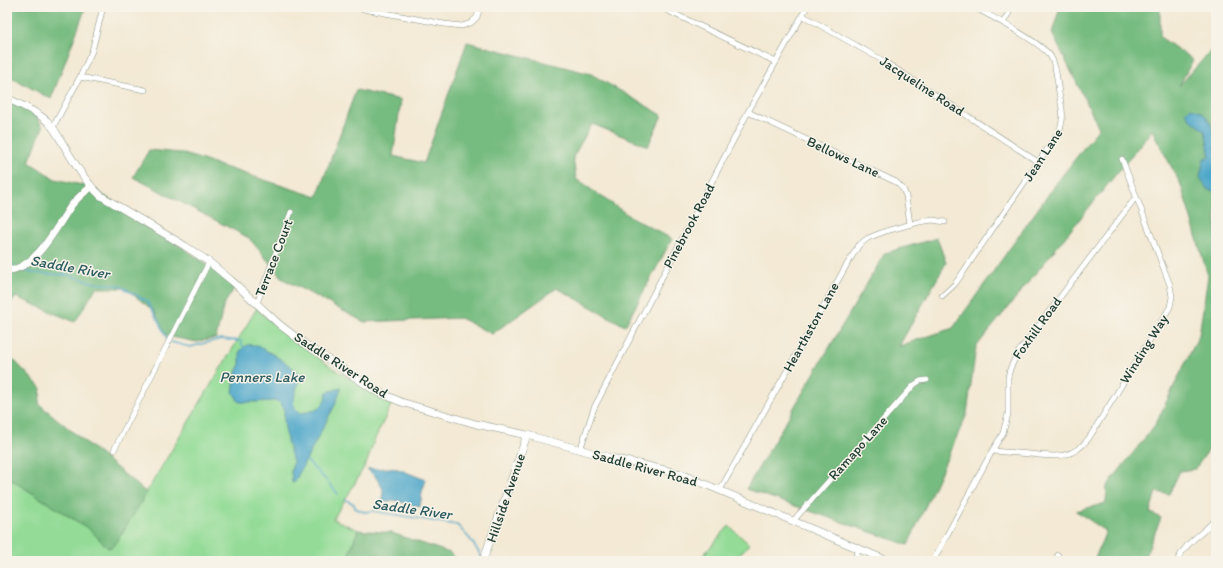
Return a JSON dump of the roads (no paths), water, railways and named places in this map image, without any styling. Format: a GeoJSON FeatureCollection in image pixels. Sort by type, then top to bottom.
{"type":"FeatureCollection","features":[{"type":"Feature","properties":{"kind":"main road","name":"Saddle River Road"},"geometry":{"type":"LineString","coordinates":[[7,98],[41,116],[53,127],[76,166],[91,187],[101,196],[209,262],[280,325],[305,344],[374,390],[400,402],[476,424],[527,435],[580,450],[681,474],[888,561]]}},
{"type":"Feature","properties":{"kind":"main road"},"geometry":{"type":"LineString","coordinates":[[7,270],[12,270],[22,266],[32,258],[46,243],[71,206],[81,194],[91,187]]}},
{"type":"Feature","properties":{"kind":"main road","name":"Hillside Avenue"},"geometry":{"type":"LineString","coordinates":[[483,561],[527,435]]}},
{"type":"Feature","properties":{"kind":"street"},"geometry":{"type":"LineString","coordinates":[[53,127],[92,51],[103,7]]}},
{"type":"Feature","properties":{"kind":"street"},"geometry":{"type":"LineString","coordinates":[[353,7],[462,26],[471,23],[477,17],[480,7]]}},
{"type":"Feature","properties":{"kind":"street"},"geometry":{"type":"LineString","coordinates":[[660,7],[776,62]]}},
{"type":"Feature","properties":{"kind":"street","name":"Pinebrook Road"},"geometry":{"type":"LineString","coordinates":[[580,450],[594,408],[748,112],[807,7]]}},
{"type":"Feature","properties":{"kind":"street","name":"Jean Lane"},"geometry":{"type":"LineString","coordinates":[[942,296],[954,284],[1059,132],[1063,123],[1063,113],[1054,64],[1048,51],[974,7]]}},
{"type":"Feature","properties":{"kind":"street"},"geometry":{"type":"LineString","coordinates":[[1003,23],[1012,7]]}},
{"type":"Feature","properties":{"kind":"street","name":"Jacqueline Road"},"geometry":{"type":"LineString","coordinates":[[802,15],[882,60],[1038,162]]}},
{"type":"Feature","properties":{"kind":"street"},"geometry":{"type":"LineString","coordinates":[[80,77],[145,90]]}},
{"type":"Feature","properties":{"kind":"street","name":"Bellows Lane"},"geometry":{"type":"LineString","coordinates":[[748,112],[896,182],[903,189],[906,196],[910,224]]}},
{"type":"Feature","properties":{"kind":"street","name":"Winding Way"},"geometry":{"type":"LineString","coordinates":[[992,450],[1053,457],[1068,454],[1080,448],[1089,438],[1170,307],[1172,297],[1170,285],[1122,159]]}},
{"type":"Feature","properties":{"kind":"street","name":"Foxhill Road"},"geometry":{"type":"LineString","coordinates":[[933,561],[992,450],[1003,433],[1007,423],[1009,405],[1008,377],[1014,358],[1136,197]]}},
{"type":"Feature","properties":{"kind":"street","name":"Terrace Court"},"geometry":{"type":"LineString","coordinates":[[257,303],[291,212]]}},
{"type":"Feature","properties":{"kind":"street","name":"Hearthston Lane"},"geometry":{"type":"LineString","coordinates":[[720,490],[846,266],[859,246],[868,238],[910,224],[933,220],[945,222]]}},
{"type":"Feature","properties":{"kind":"street"},"geometry":{"type":"LineString","coordinates":[[114,450],[209,262]]}},
{"type":"Feature","properties":{"kind":"street","name":"Ramapo Lane"},"geometry":{"type":"LineString","coordinates":[[793,521],[914,385],[920,381],[927,380]]}},
{"type":"Feature","properties":{"kind":"street"},"geometry":{"type":"LineString","coordinates":[[1177,561],[1182,552],[1197,535],[1216,519]]}},
{"type":"Feature","properties":{"kind":"street"},"geometry":{"type":"LineString","coordinates":[[854,561],[859,549]]}},
{"type":"Feature","properties":{"kind":"street"},"geometry":{"type":"LineString","coordinates":[[1056,561],[1058,555]]}},
{"type":"Feature","properties":{"kind":"water"},"geometry":{"type":"Polygon","coordinates":[[[1192,108],[1202,113],[1209,121],[1213,131],[1217,157],[1216,192],[1207,189],[1200,177],[1204,158],[1210,157],[1205,131],[1190,119],[1185,112],[1192,108]]]}},
{"type":"Feature","properties":{"kind":"water","name":"Penners Lake"},"geometry":{"type":"Polygon","coordinates":[[[247,345],[257,346],[285,362],[297,371],[300,375],[293,402],[295,409],[301,413],[316,410],[324,402],[327,392],[341,388],[335,405],[294,483],[292,482],[291,472],[293,462],[287,441],[284,422],[284,408],[278,401],[239,402],[233,392],[236,372],[240,364],[240,351],[247,345]]]}},
{"type":"Feature","properties":{"kind":"water"},"geometry":{"type":"Polygon","coordinates":[[[367,469],[398,469],[426,480],[422,492],[420,507],[393,500],[382,503],[383,489],[375,476],[367,469]]]}},
{"type":"Feature","properties":{"kind":"waterway","name":"Saddle River"},"geometry":{"type":"LineString","coordinates":[[7,263],[14,266]]}},
{"type":"Feature","properties":{"kind":"waterway","name":"Saddle River"},"geometry":{"type":"LineString","coordinates":[[22,269],[32,273],[68,275],[95,283],[118,285],[147,301],[168,341]]}},
{"type":"Feature","properties":{"kind":"waterway","name":"Saddle River"},"geometry":{"type":"LineString","coordinates":[[171,342],[190,347],[221,339],[241,341],[244,349]]}},
{"type":"Feature","properties":{"kind":"waterway","name":"Saddle River"},"geometry":{"type":"LineString","coordinates":[[306,460],[338,494]]}},
{"type":"Feature","properties":{"kind":"waterway","name":"Saddle River"},"geometry":{"type":"LineString","coordinates":[[346,500],[354,504],[355,508],[364,512],[373,511],[457,525],[470,539],[482,557]]}}]}
